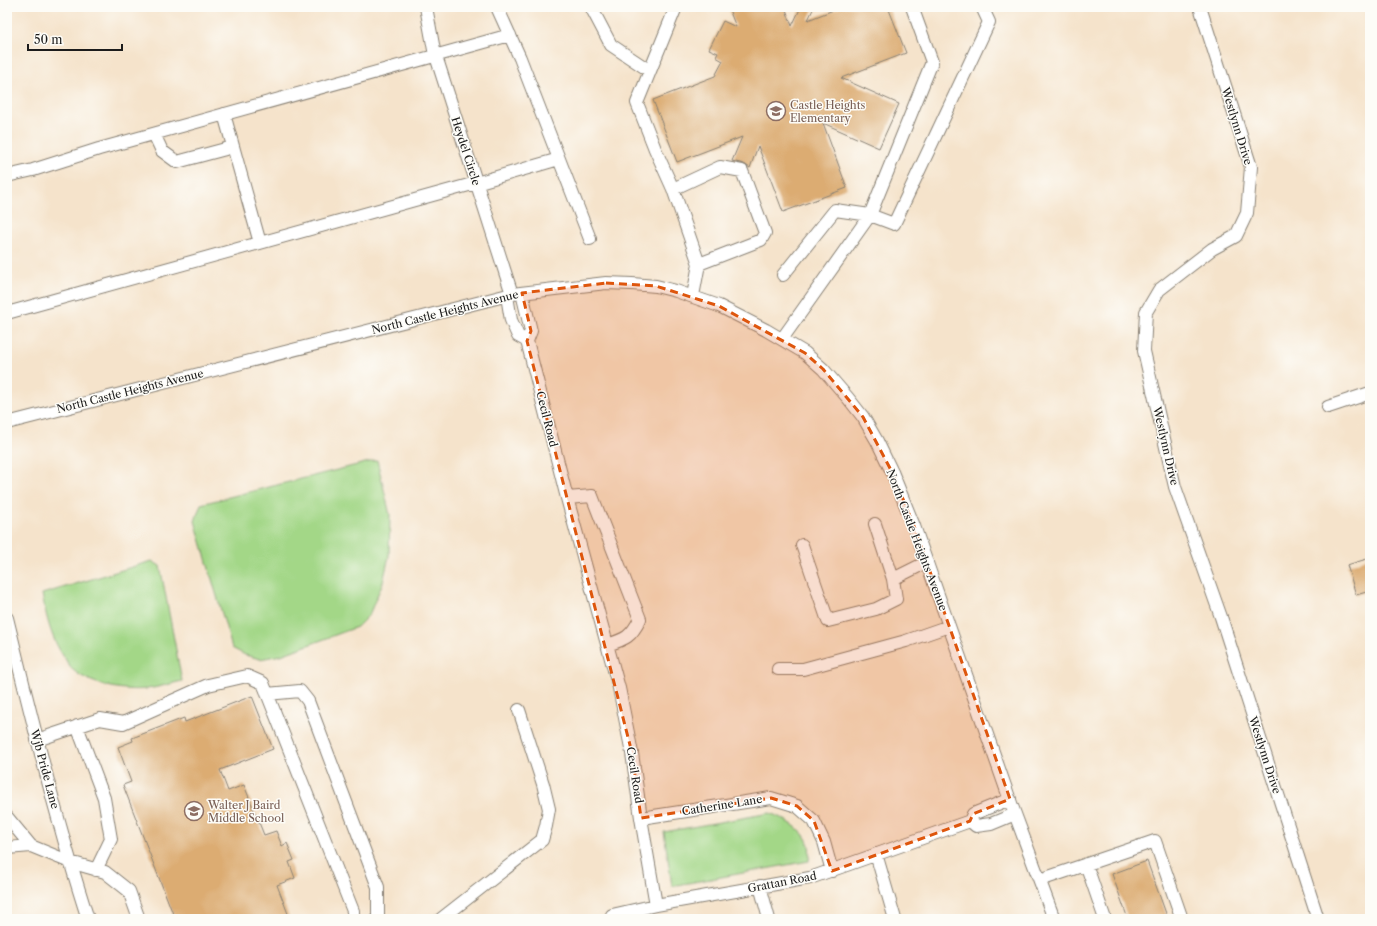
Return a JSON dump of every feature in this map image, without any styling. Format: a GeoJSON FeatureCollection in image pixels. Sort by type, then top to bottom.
{"type":"FeatureCollection","features":[{"type":"Feature","properties":{"kind":"street","name":"Heydel Circle"},"geometry":{"type":"LineString","coordinates":[[426,7],[436,55],[476,183],[514,294]]}},
{"type":"Feature","properties":{"kind":"street"},"geometry":{"type":"LineString","coordinates":[[497,7],[510,35],[590,239]]}},
{"type":"Feature","properties":{"kind":"street"},"geometry":{"type":"LineString","coordinates":[[592,7],[611,45],[650,71]]}},
{"type":"Feature","properties":{"kind":"street"},"geometry":{"type":"LineString","coordinates":[[676,7],[637,103],[655,149],[673,188],[699,264],[693,296]]}},
{"type":"Feature","properties":{"kind":"street"},"geometry":{"type":"LineString","coordinates":[[782,339],[870,215],[932,62],[912,7]]}},
{"type":"Feature","properties":{"kind":"street"},"geometry":{"type":"LineString","coordinates":[[783,275],[835,210],[870,215],[894,224],[989,22],[982,7]]}},
{"type":"Feature","properties":{"kind":"street","name":"Westlynn Drive"},"geometry":{"type":"LineString","coordinates":[[1200,7],[1251,167],[1247,212],[1236,236],[1212,249],[1159,290],[1146,312],[1144,351],[1175,486],[1223,625],[1318,919]]}},
{"type":"Feature","properties":{"kind":"street"},"geometry":{"type":"LineString","coordinates":[[7,176],[33,170],[100,149],[510,35]]}},
{"type":"Feature","properties":{"kind":"street"},"geometry":{"type":"LineString","coordinates":[[224,114],[260,243]]}},
{"type":"Feature","properties":{"kind":"street"},"geometry":{"type":"LineString","coordinates":[[154,134],[162,151],[177,162],[233,147]]}},
{"type":"Feature","properties":{"kind":"street"},"geometry":{"type":"LineString","coordinates":[[7,313],[559,159]]}},
{"type":"Feature","properties":{"kind":"street"},"geometry":{"type":"LineString","coordinates":[[673,188],[720,167],[742,171],[765,233],[761,240],[699,264]]}},
{"type":"Feature","properties":{"kind":"street","name":"North Castle Heights Avenue"},"geometry":{"type":"LineString","coordinates":[[7,423],[514,294],[606,283],[656,286],[693,296],[738,316],[805,353],[823,369],[863,417],[877,441],[892,472],[914,526],[1015,814],[1054,919]]}},
{"type":"Feature","properties":{"kind":"street"},"geometry":{"type":"LineString","coordinates":[[514,294],[531,330],[527,340],[518,336],[511,320],[514,294]]}},
{"type":"Feature","properties":{"kind":"street","name":"Cecil Road"},"geometry":{"type":"LineString","coordinates":[[527,340],[567,498],[619,688],[632,753],[641,818],[656,905]]}},
{"type":"Feature","properties":{"kind":"street"},"geometry":{"type":"LineString","coordinates":[[1328,407],[1370,393]]}},
{"type":"Feature","properties":{"kind":"street"},"geometry":{"type":"LineString","coordinates":[[567,498],[592,496],[640,619],[633,632],[620,641],[607,645]]}},
{"type":"Feature","properties":{"kind":"street"},"geometry":{"type":"LineString","coordinates":[[802,545],[828,622],[876,609],[896,599],[894,579],[875,524]]}},
{"type":"Feature","properties":{"kind":"street"},"geometry":{"type":"LineString","coordinates":[[894,579],[927,562]]}},
{"type":"Feature","properties":{"kind":"street","name":"Wjb Pride Lane"},"geometry":{"type":"LineString","coordinates":[[7,618],[37,740],[70,862],[88,919]]}},
{"type":"Feature","properties":{"kind":"street"},"geometry":{"type":"LineString","coordinates":[[778,669],[804,669],[906,641],[949,626]]}},
{"type":"Feature","properties":{"kind":"street"},"geometry":{"type":"LineString","coordinates":[[37,740],[100,719],[123,722],[143,715],[208,685],[247,676],[263,683],[352,911],[353,919]]}},
{"type":"Feature","properties":{"kind":"street"},"geometry":{"type":"LineString","coordinates":[[267,694],[300,691],[308,701],[378,887],[378,919]]}},
{"type":"Feature","properties":{"kind":"street"},"geometry":{"type":"LineString","coordinates":[[441,919],[542,840],[546,826],[548,809],[543,784],[519,710]]}},
{"type":"Feature","properties":{"kind":"street"},"geometry":{"type":"LineString","coordinates":[[77,726],[104,798],[111,839],[96,870]]}},
{"type":"Feature","properties":{"kind":"street","name":"Catherine Lane"},"geometry":{"type":"LineString","coordinates":[[641,818],[771,798],[797,806],[814,820],[824,842],[832,871]]}},
{"type":"Feature","properties":{"kind":"street"},"geometry":{"type":"LineString","coordinates":[[1010,799],[973,814],[970,822],[976,826],[991,824],[1015,814]]}},
{"type":"Feature","properties":{"kind":"street"},"geometry":{"type":"LineString","coordinates":[[7,817],[31,846]]}},
{"type":"Feature","properties":{"kind":"street","name":"Grattan Road"},"geometry":{"type":"LineString","coordinates":[[612,915],[656,905],[810,878],[970,822]]}},
{"type":"Feature","properties":{"kind":"street"},"geometry":{"type":"LineString","coordinates":[[1040,880],[1155,841],[1182,919]]}},
{"type":"Feature","properties":{"kind":"street"},"geometry":{"type":"LineString","coordinates":[[7,848],[31,846],[70,862],[105,872],[129,891],[139,919]]}},
{"type":"Feature","properties":{"kind":"street"},"geometry":{"type":"LineString","coordinates":[[876,854],[895,919]]}},
{"type":"Feature","properties":{"kind":"street"},"geometry":{"type":"LineString","coordinates":[[1086,864],[1105,919]]}},
{"type":"Feature","properties":{"kind":"street"},"geometry":{"type":"LineString","coordinates":[[760,886],[769,919]]}},
{"type":"Feature","properties":{"kind":"highlighted area"},"geometry":{"type":"Polygon","coordinates":[[[606,283],[656,286],[719,306],[805,353],[823,369],[863,417],[892,472],[914,526],[1010,799],[973,814],[970,821],[832,871],[814,821],[797,806],[771,798],[641,818],[632,753],[527,341],[531,331],[522,293],[606,283]]]}},
{"type":"Feature","properties":{"kind":"green space"},"geometry":{"type":"Polygon","coordinates":[[[377,460],[390,515],[389,556],[383,582],[369,615],[357,627],[281,655],[260,659],[245,655],[232,648],[195,521],[201,504],[377,460]]]}},
{"type":"Feature","properties":{"kind":"green space"},"geometry":{"type":"Polygon","coordinates":[[[152,561],[160,566],[182,681],[153,688],[133,690],[111,687],[81,676],[70,667],[53,637],[42,594],[152,561]]]}},
{"type":"Feature","properties":{"kind":"green space"},"geometry":{"type":"Polygon","coordinates":[[[770,813],[793,825],[803,834],[809,845],[809,861],[672,886],[664,832],[770,813]]]}},
{"type":"Feature","properties":{"kind":"building","name":"Castle Heights Elementary"},"geometry":{"type":"Polygon","coordinates":[[[728,7],[785,7],[792,26],[801,7],[814,7],[808,20],[841,7],[888,7],[906,53],[841,78],[899,104],[879,148],[823,123],[847,188],[783,212],[758,146],[750,168],[744,164],[732,161],[742,137],[677,162],[653,100],[715,76],[723,61],[716,57],[718,53],[709,49],[723,21],[736,27],[728,7]]]}},
{"type":"Feature","properties":{"kind":"building"},"geometry":{"type":"Polygon","coordinates":[[[1370,558],[1370,591],[1356,595],[1347,565],[1370,558]]]}},
{"type":"Feature","properties":{"kind":"building","name":"Walter J Baird Middle School"},"geometry":{"type":"Polygon","coordinates":[[[252,696],[273,749],[220,770],[228,791],[244,785],[264,835],[276,831],[282,846],[287,843],[294,860],[289,862],[295,878],[277,885],[290,919],[175,919],[123,785],[131,782],[118,747],[133,741],[132,738],[184,718],[185,722],[252,696]]]}},
{"type":"Feature","properties":{"kind":"building"},"geometry":{"type":"Polygon","coordinates":[[[1147,861],[1168,919],[1128,919],[1112,874],[1147,861]]]}},
{"type":"Feature","properties":{"kind":"place","name":"Castle Heights Elementary"},"geometry":{"type":"Point","coordinates":[776,111]}},
{"type":"Feature","properties":{"kind":"place","name":"Walter J Baird Middle School"},"geometry":{"type":"Point","coordinates":[194,811]}}]}
